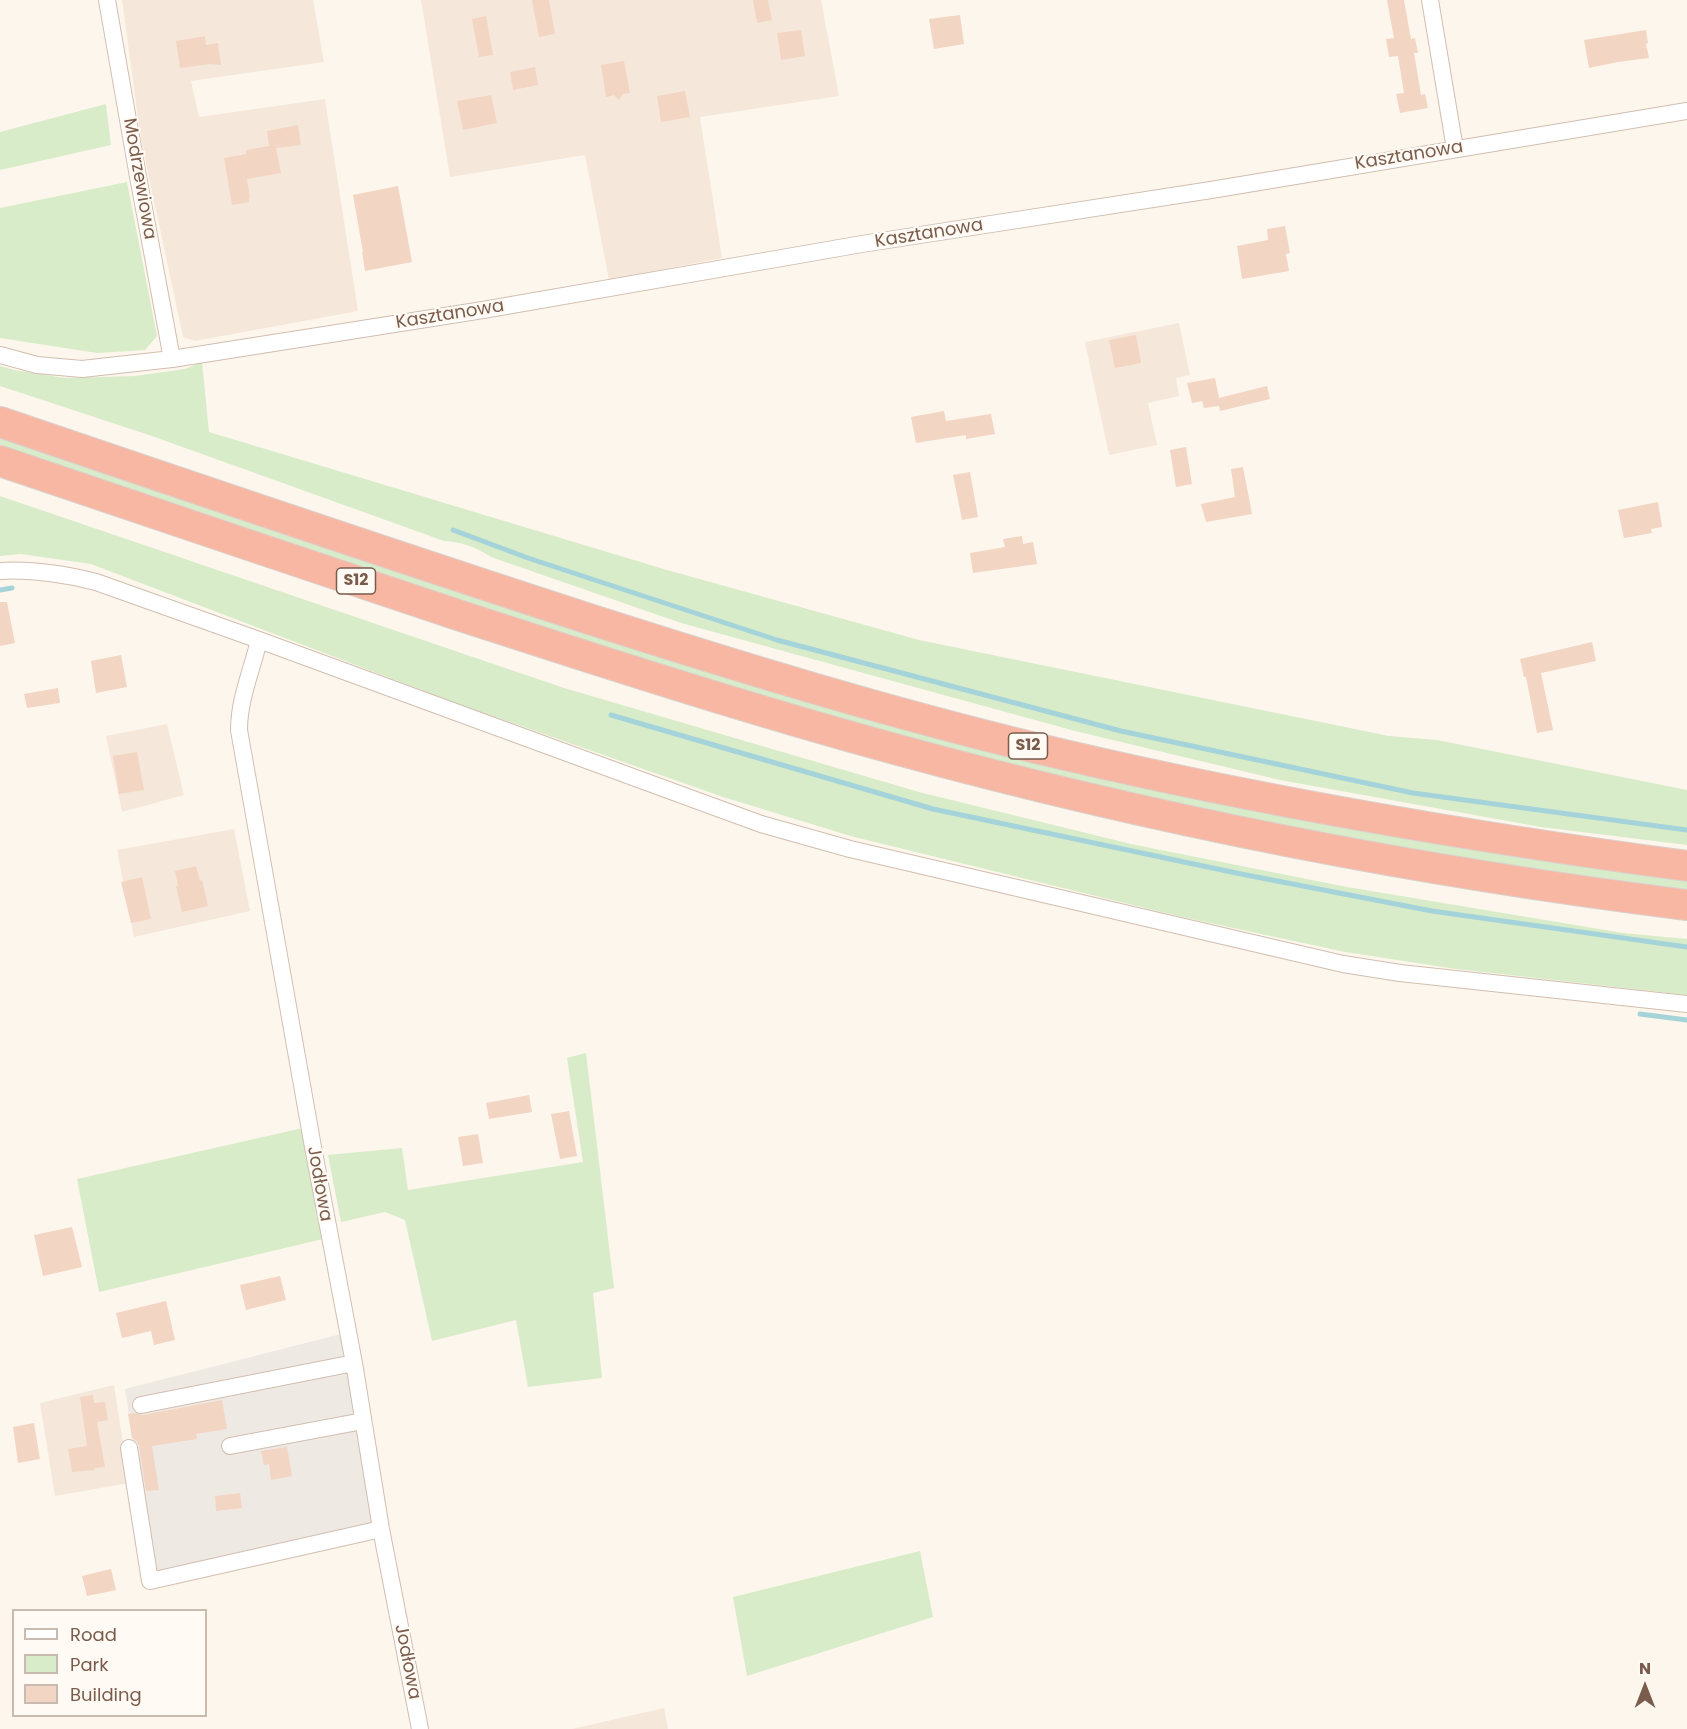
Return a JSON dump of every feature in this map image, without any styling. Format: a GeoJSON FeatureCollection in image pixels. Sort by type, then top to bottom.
{"type":"FeatureCollection","features":[{"type":"Feature","properties":{"kind":"highway","name":"S12"},"geometry":{"type":"LineString","coordinates":[[0,422],[661,642],[816,689],[971,731],[1064,755],[1317,808],[1508,842],[1687,866]]}},
{"type":"Feature","properties":{"kind":"highway","name":"S12"},"geometry":{"type":"LineString","coordinates":[[0,462],[571,652],[896,750],[1083,798],[1298,843],[1506,880],[1687,905]]}},
{"type":"Feature","properties":{"kind":"street","name":"Modrzewiowa"},"geometry":{"type":"LineString","coordinates":[[107,0],[136,171],[172,359]]}},
{"type":"Feature","properties":{"kind":"street"},"geometry":{"type":"LineString","coordinates":[[1430,0],[1455,148]]}},
{"type":"Feature","properties":{"kind":"street","name":"Kasztanowa"},"geometry":{"type":"LineString","coordinates":[[0,356],[37,365],[82,369],[172,359],[471,312],[862,244],[1211,190],[1687,111]]}},
{"type":"Feature","properties":{"kind":"street"},"geometry":{"type":"LineString","coordinates":[[0,571],[36,571],[68,575],[96,582],[259,639],[761,824],[850,849],[1343,964],[1400,973],[1687,1004]]}},
{"type":"Feature","properties":{"kind":"street","name":"Jodłowa"},"geometry":{"type":"LineString","coordinates":[[259,639],[242,698],[239,730],[354,1363],[381,1529],[420,1729]]}},
{"type":"Feature","properties":{"kind":"street"},"geometry":{"type":"LineString","coordinates":[[141,1405],[354,1363]]}},
{"type":"Feature","properties":{"kind":"street"},"geometry":{"type":"LineString","coordinates":[[230,1446],[363,1421]]}},
{"type":"Feature","properties":{"kind":"street"},"geometry":{"type":"LineString","coordinates":[[129,1448],[150,1581],[381,1529]]}},
{"type":"Feature","properties":{"kind":"shaded area"},"geometry":{"type":"Polygon","coordinates":[[[122,0],[313,0],[324,62],[191,81],[199,117],[325,99],[358,311],[195,341],[183,337],[141,140],[122,0]]]}},
{"type":"Feature","properties":{"kind":"shaded area"},"geometry":{"type":"Polygon","coordinates":[[[421,0],[821,0],[839,96],[700,117],[722,258],[609,280],[585,155],[450,177],[421,0]]]}},
{"type":"Feature","properties":{"kind":"shaded area"},"geometry":{"type":"Polygon","coordinates":[[[1179,323],[1190,375],[1176,378],[1179,396],[1148,403],[1157,445],[1109,455],[1085,342],[1179,323]]]}},
{"type":"Feature","properties":{"kind":"shaded area"},"geometry":{"type":"Polygon","coordinates":[[[167,724],[184,795],[122,812],[106,736],[167,724]]]}},
{"type":"Feature","properties":{"kind":"shaded area"},"geometry":{"type":"Polygon","coordinates":[[[234,829],[250,911],[134,937],[117,850],[234,829]]]}},
{"type":"Feature","properties":{"kind":"shaded area"},"geometry":{"type":"Polygon","coordinates":[[[341,1334],[372,1525],[160,1572],[151,1563],[125,1389],[341,1334]]]}},
{"type":"Feature","properties":{"kind":"shaded area"},"geometry":{"type":"Polygon","coordinates":[[[114,1385],[129,1483],[55,1496],[40,1403],[114,1385]]]}},
{"type":"Feature","properties":{"kind":"shaded area"},"geometry":{"type":"Polygon","coordinates":[[[664,1708],[668,1729],[572,1729],[664,1708]]]}},
{"type":"Feature","properties":{"kind":"green space"},"geometry":{"type":"Polygon","coordinates":[[[106,104],[111,145],[0,170],[0,132],[106,104]]]}},
{"type":"Feature","properties":{"kind":"green space"},"geometry":{"type":"Polygon","coordinates":[[[127,182],[157,336],[145,350],[97,353],[0,338],[0,208],[127,182]]]}},
{"type":"Feature","properties":{"kind":"green space"},"geometry":{"type":"Polygon","coordinates":[[[202,362],[209,432],[667,570],[919,640],[1389,736],[1437,740],[1687,790],[1687,845],[1541,827],[1280,780],[1075,731],[681,623],[491,557],[469,546],[444,541],[152,436],[0,386],[0,366],[65,378],[135,376],[185,369],[202,362]]]}},
{"type":"Feature","properties":{"kind":"green space"},"geometry":{"type":"Polygon","coordinates":[[[0,434],[729,677],[1687,880],[1687,892],[1494,866],[1336,839],[1039,776],[727,691],[0,450],[0,434]]]}},
{"type":"Feature","properties":{"kind":"green space"},"geometry":{"type":"Polygon","coordinates":[[[0,496],[564,688],[919,792],[1131,844],[1347,887],[1623,933],[1687,939],[1687,995],[1456,969],[1345,952],[1182,917],[854,837],[723,797],[450,701],[91,564],[21,554],[0,556],[0,496]]]}},
{"type":"Feature","properties":{"kind":"green space"},"geometry":{"type":"Polygon","coordinates":[[[586,1053],[614,1288],[593,1293],[602,1378],[528,1387],[516,1320],[432,1341],[405,1220],[385,1212],[341,1222],[328,1155],[402,1148],[408,1190],[583,1162],[567,1058],[586,1053]]]}},
{"type":"Feature","properties":{"kind":"green space"},"geometry":{"type":"Polygon","coordinates":[[[303,1128],[323,1239],[99,1292],[77,1179],[303,1128]]]}},
{"type":"Feature","properties":{"kind":"green space"},"geometry":{"type":"Polygon","coordinates":[[[920,1551],[933,1617],[747,1676],[733,1597],[920,1551]]]}},
{"type":"Feature","properties":{"kind":"building"},"geometry":{"type":"Polygon","coordinates":[[[532,0],[549,0],[555,34],[539,37],[532,0]]]}},
{"type":"Feature","properties":{"kind":"building"},"geometry":{"type":"Polygon","coordinates":[[[753,0],[768,0],[772,20],[757,23],[753,0]]]}},
{"type":"Feature","properties":{"kind":"building"},"geometry":{"type":"Polygon","coordinates":[[[1387,0],[1404,0],[1411,39],[1415,38],[1418,53],[1414,53],[1421,95],[1425,94],[1428,108],[1400,113],[1396,94],[1404,93],[1398,56],[1389,57],[1386,39],[1394,38],[1387,0]]]}},
{"type":"Feature","properties":{"kind":"building"},"geometry":{"type":"Polygon","coordinates":[[[960,15],[964,44],[934,49],[929,19],[960,15]]]}},
{"type":"Feature","properties":{"kind":"building"},"geometry":{"type":"Polygon","coordinates":[[[486,16],[493,55],[479,57],[472,19],[486,16]]]}},
{"type":"Feature","properties":{"kind":"building"},"geometry":{"type":"Polygon","coordinates":[[[801,30],[805,56],[781,60],[777,33],[801,30]]]}},
{"type":"Feature","properties":{"kind":"building"},"geometry":{"type":"Polygon","coordinates":[[[1646,30],[1649,58],[1589,68],[1584,40],[1646,30]]]}},
{"type":"Feature","properties":{"kind":"building"},"geometry":{"type":"Polygon","coordinates":[[[205,36],[206,45],[218,43],[221,65],[210,64],[180,68],[176,41],[205,36]]]}},
{"type":"Feature","properties":{"kind":"building"},"geometry":{"type":"Polygon","coordinates":[[[624,61],[630,93],[623,94],[619,100],[614,95],[606,97],[601,65],[624,61]]]}},
{"type":"Feature","properties":{"kind":"building"},"geometry":{"type":"Polygon","coordinates":[[[535,67],[538,85],[513,90],[510,72],[535,67]]]}},
{"type":"Feature","properties":{"kind":"building"},"geometry":{"type":"Polygon","coordinates":[[[685,91],[690,117],[661,122],[657,96],[685,91]]]}},
{"type":"Feature","properties":{"kind":"building"},"geometry":{"type":"Polygon","coordinates":[[[491,95],[497,123],[463,130],[457,101],[491,95]]]}},
{"type":"Feature","properties":{"kind":"building"},"geometry":{"type":"Polygon","coordinates":[[[298,125],[301,145],[276,148],[281,173],[247,179],[249,202],[232,205],[224,158],[246,154],[246,150],[269,146],[267,131],[298,125]]]}},
{"type":"Feature","properties":{"kind":"building"},"geometry":{"type":"Polygon","coordinates":[[[398,186],[412,262],[365,271],[353,195],[398,186]]]}},
{"type":"Feature","properties":{"kind":"building"},"geometry":{"type":"Polygon","coordinates":[[[1285,226],[1290,253],[1286,254],[1289,271],[1242,279],[1237,246],[1268,240],[1267,229],[1285,226]]]}},
{"type":"Feature","properties":{"kind":"building"},"geometry":{"type":"Polygon","coordinates":[[[1136,335],[1141,363],[1115,368],[1109,340],[1136,335]]]}},
{"type":"Feature","properties":{"kind":"building"},"geometry":{"type":"Polygon","coordinates":[[[1215,378],[1219,398],[1267,386],[1270,399],[1220,411],[1219,406],[1204,408],[1202,401],[1192,403],[1187,383],[1215,378]]]}},
{"type":"Feature","properties":{"kind":"building"},"geometry":{"type":"Polygon","coordinates":[[[944,411],[946,421],[991,414],[995,434],[966,439],[966,435],[916,443],[911,417],[944,411]]]}},
{"type":"Feature","properties":{"kind":"building"},"geometry":{"type":"Polygon","coordinates":[[[1186,447],[1192,484],[1176,487],[1170,450],[1186,447]]]}},
{"type":"Feature","properties":{"kind":"building"},"geometry":{"type":"Polygon","coordinates":[[[1243,467],[1252,514],[1206,522],[1201,504],[1235,497],[1231,469],[1243,467]]]}},
{"type":"Feature","properties":{"kind":"building"},"geometry":{"type":"Polygon","coordinates":[[[970,472],[978,517],[962,520],[953,475],[970,472]]]}},
{"type":"Feature","properties":{"kind":"building"},"geometry":{"type":"Polygon","coordinates":[[[1658,502],[1662,527],[1651,529],[1652,533],[1624,538],[1618,510],[1658,502]]]}},
{"type":"Feature","properties":{"kind":"building"},"geometry":{"type":"Polygon","coordinates":[[[1022,536],[1023,544],[1033,542],[1037,564],[973,573],[970,553],[1005,547],[1003,539],[1022,536]]]}},
{"type":"Feature","properties":{"kind":"building"},"geometry":{"type":"Polygon","coordinates":[[[0,602],[7,602],[15,643],[0,646],[0,602]]]}},
{"type":"Feature","properties":{"kind":"building"},"geometry":{"type":"Polygon","coordinates":[[[1592,642],[1596,661],[1541,673],[1553,730],[1537,733],[1526,677],[1524,677],[1520,659],[1592,642]]]}},
{"type":"Feature","properties":{"kind":"building"},"geometry":{"type":"Polygon","coordinates":[[[121,655],[127,687],[96,693],[91,661],[121,655]]]}},
{"type":"Feature","properties":{"kind":"building"},"geometry":{"type":"Polygon","coordinates":[[[58,688],[60,703],[27,708],[24,694],[58,688]]]}},
{"type":"Feature","properties":{"kind":"building"},"geometry":{"type":"Polygon","coordinates":[[[137,752],[144,790],[119,794],[113,756],[137,752]]]}},
{"type":"Feature","properties":{"kind":"building"},"geometry":{"type":"Polygon","coordinates":[[[196,866],[208,906],[182,912],[175,871],[196,866]]]}},
{"type":"Feature","properties":{"kind":"building"},"geometry":{"type":"Polygon","coordinates":[[[142,877],[151,919],[131,923],[121,882],[142,877]]]}},
{"type":"Feature","properties":{"kind":"building"},"geometry":{"type":"Polygon","coordinates":[[[529,1095],[532,1112],[489,1119],[486,1103],[529,1095]]]}},
{"type":"Feature","properties":{"kind":"building"},"geometry":{"type":"Polygon","coordinates":[[[569,1111],[577,1156],[560,1159],[551,1114],[569,1111]]]}},
{"type":"Feature","properties":{"kind":"building"},"geometry":{"type":"Polygon","coordinates":[[[478,1134],[483,1163],[463,1166],[458,1137],[478,1134]]]}},
{"type":"Feature","properties":{"kind":"building"},"geometry":{"type":"Polygon","coordinates":[[[72,1227],[82,1267],[43,1276],[34,1235],[72,1227]]]}},
{"type":"Feature","properties":{"kind":"building"},"geometry":{"type":"Polygon","coordinates":[[[280,1276],[286,1300],[246,1310],[240,1285],[280,1276]]]}},
{"type":"Feature","properties":{"kind":"building"},"geometry":{"type":"Polygon","coordinates":[[[166,1301],[175,1340],[154,1345],[151,1331],[122,1338],[116,1313],[166,1301]]]}},
{"type":"Feature","properties":{"kind":"building"},"geometry":{"type":"Polygon","coordinates":[[[93,1395],[94,1403],[105,1402],[108,1420],[97,1422],[105,1467],[72,1472],[68,1449],[87,1446],[80,1397],[93,1395]]]}},
{"type":"Feature","properties":{"kind":"building"},"geometry":{"type":"Polygon","coordinates":[[[222,1400],[227,1429],[196,1434],[197,1439],[152,1446],[159,1490],[146,1491],[139,1446],[132,1438],[128,1414],[143,1415],[222,1400]]]}},
{"type":"Feature","properties":{"kind":"building"},"geometry":{"type":"Polygon","coordinates":[[[34,1423],[40,1459],[18,1463],[13,1427],[34,1423]]]}},
{"type":"Feature","properties":{"kind":"building"},"geometry":{"type":"Polygon","coordinates":[[[287,1447],[292,1476],[271,1480],[269,1464],[264,1465],[261,1451],[287,1447]]]}},
{"type":"Feature","properties":{"kind":"building"},"geometry":{"type":"Polygon","coordinates":[[[240,1493],[242,1508],[216,1511],[215,1496],[240,1493]]]}},
{"type":"Feature","properties":{"kind":"building"},"geometry":{"type":"Polygon","coordinates":[[[111,1569],[116,1590],[87,1596],[82,1576],[111,1569]]]}},
{"type":"Feature","properties":{"kind":"waterway"},"geometry":{"type":"LineString","coordinates":[[453,530],[528,558],[777,640],[1121,731],[1413,793],[1687,830]]}},
{"type":"Feature","properties":{"kind":"waterway"},"geometry":{"type":"LineString","coordinates":[[0,590],[12,588]]}},
{"type":"Feature","properties":{"kind":"waterway"},"geometry":{"type":"LineString","coordinates":[[611,715],[933,809],[1241,874],[1432,911],[1687,947]]}},
{"type":"Feature","properties":{"kind":"waterway"},"geometry":{"type":"LineString","coordinates":[[1640,1014],[1687,1020]]}}]}
